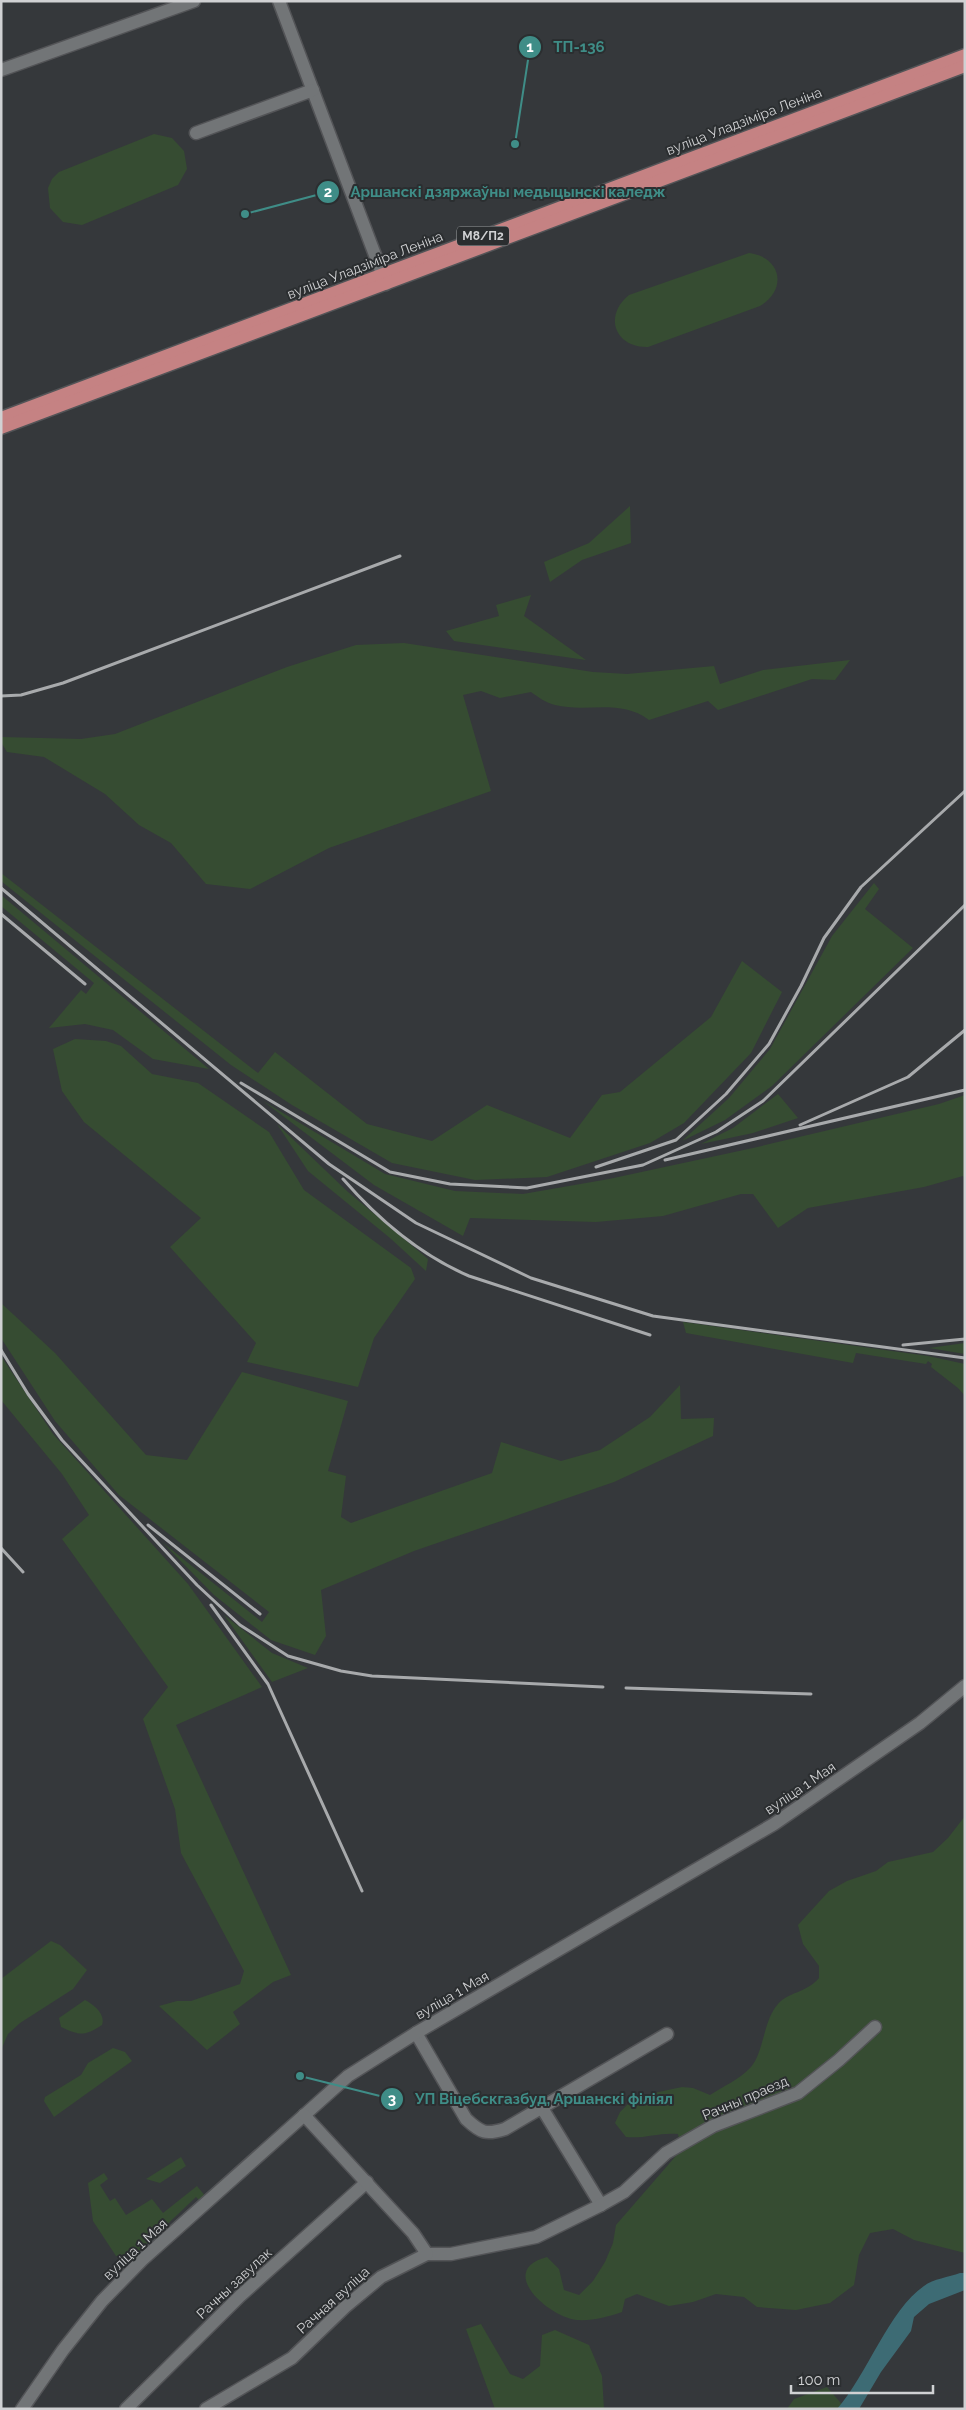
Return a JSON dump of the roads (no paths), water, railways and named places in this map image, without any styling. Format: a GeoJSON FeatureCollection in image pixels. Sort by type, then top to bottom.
{"type":"FeatureCollection","features":[{"type":"Feature","properties":{"kind":"main road","name":"вуліца Уладзіміра Леніна"},"geometry":{"type":"LineString","coordinates":[[1,428],[965,55]]}},
{"type":"Feature","properties":{"kind":"main road","name":"вуліца Уладзіміра Леніна"},"geometry":{"type":"LineString","coordinates":[[1,418],[965,66]]}},
{"type":"Feature","properties":{"kind":"street"},"geometry":{"type":"LineString","coordinates":[[1,70],[194,1]]}},
{"type":"Feature","properties":{"kind":"street"},"geometry":{"type":"LineString","coordinates":[[279,1],[384,279]]}},
{"type":"Feature","properties":{"kind":"street"},"geometry":{"type":"LineString","coordinates":[[196,133],[313,90]]}},
{"type":"Feature","properties":{"kind":"street","name":"вуліца 1 Мая"},"geometry":{"type":"LineString","coordinates":[[22,2409],[63,2350],[102,2301],[142,2260],[348,2076],[416,2033],[774,1824],[920,1723],[965,1686]]}},
{"type":"Feature","properties":{"kind":"street","name":"Рачны праезд"},"geometry":{"type":"LineString","coordinates":[[427,2254],[451,2254],[536,2237],[602,2205],[624,2192],[666,2153],[713,2126],[798,2093],[839,2060],[875,2026]]}},
{"type":"Feature","properties":{"kind":"street"},"geometry":{"type":"LineString","coordinates":[[416,2033],[466,2119],[477,2129],[490,2134],[505,2129],[667,2034]]}},
{"type":"Feature","properties":{"kind":"street"},"geometry":{"type":"LineString","coordinates":[[542,2108],[602,2205]]}},
{"type":"Feature","properties":{"kind":"street"},"geometry":{"type":"LineString","coordinates":[[304,2115],[414,2233],[427,2254]]}},
{"type":"Feature","properties":{"kind":"street","name":"Рачны завулак"},"geometry":{"type":"LineString","coordinates":[[126,2409],[240,2296],[367,2182]]}},
{"type":"Feature","properties":{"kind":"street","name":"Рачная вуліца"},"geometry":{"type":"LineString","coordinates":[[206,2409],[292,2358],[344,2307],[381,2277],[427,2254]]}},
{"type":"Feature","properties":{"kind":"water"},"geometry":{"type":"Polygon","coordinates":[[[965,2273],[965,2290],[929,2304],[914,2317],[911,2331],[881,2372],[859,2409],[837,2409],[848,2395],[889,2326],[911,2297],[924,2286],[936,2280],[965,2273]]]}},
{"type":"Feature","properties":{"kind":"railway"},"geometry":{"type":"LineString","coordinates":[[1,696],[21,695],[63,683],[400,556]]}},
{"type":"Feature","properties":{"kind":"railway"},"geometry":{"type":"LineString","coordinates":[[596,1167],[676,1140],[726,1094],[769,1044],[801,986],[824,938],[861,887],[965,791]]}},
{"type":"Feature","properties":{"kind":"railway"},"geometry":{"type":"LineString","coordinates":[[1,888],[329,1164],[416,1223],[531,1278],[653,1316],[965,1358]]}},
{"type":"Feature","properties":{"kind":"railway"},"geometry":{"type":"LineString","coordinates":[[241,1083],[390,1172],[450,1184],[527,1188],[643,1165],[716,1132],[763,1101],[965,905]]}},
{"type":"Feature","properties":{"kind":"railway"},"geometry":{"type":"LineString","coordinates":[[1,914],[85,984]]}},
{"type":"Feature","properties":{"kind":"railway"},"geometry":{"type":"LineString","coordinates":[[800,1125],[908,1077],[965,1030]]}},
{"type":"Feature","properties":{"kind":"railway"},"geometry":{"type":"LineString","coordinates":[[665,1160],[965,1090]]}},
{"type":"Feature","properties":{"kind":"railway"},"geometry":{"type":"LineString","coordinates":[[343,1179],[385,1222],[417,1247],[451,1267],[469,1276],[650,1335]]}},
{"type":"Feature","properties":{"kind":"railway"},"geometry":{"type":"LineString","coordinates":[[903,1345],[965,1339]]}},
{"type":"Feature","properties":{"kind":"railway"},"geometry":{"type":"LineString","coordinates":[[1,1350],[28,1394],[62,1440],[197,1585],[240,1625],[288,1656],[341,1671],[372,1676],[603,1687]]}},
{"type":"Feature","properties":{"kind":"railway"},"geometry":{"type":"LineString","coordinates":[[148,1525],[260,1614]]}},
{"type":"Feature","properties":{"kind":"railway"},"geometry":{"type":"LineString","coordinates":[[1,1548],[23,1572]]}},
{"type":"Feature","properties":{"kind":"railway"},"geometry":{"type":"LineString","coordinates":[[211,1605],[268,1684],[362,1891]]}},
{"type":"Feature","properties":{"kind":"railway"},"geometry":{"type":"LineString","coordinates":[[626,1688],[811,1694]]}},
{"type":"Feature","properties":{"kind":"place","name":"ТП-136"},"geometry":{"type":"Point","coordinates":[515,144]}},
{"type":"Feature","properties":{"kind":"place","name":"Аршанскі дзяржаўны медыцынскі каледж"},"geometry":{"type":"Point","coordinates":[245,214]}},
{"type":"Feature","properties":{"kind":"place","name":"УП Віцебскгазбуд, Аршанскі філіял"},"geometry":{"type":"Point","coordinates":[300,2076]}}]}
